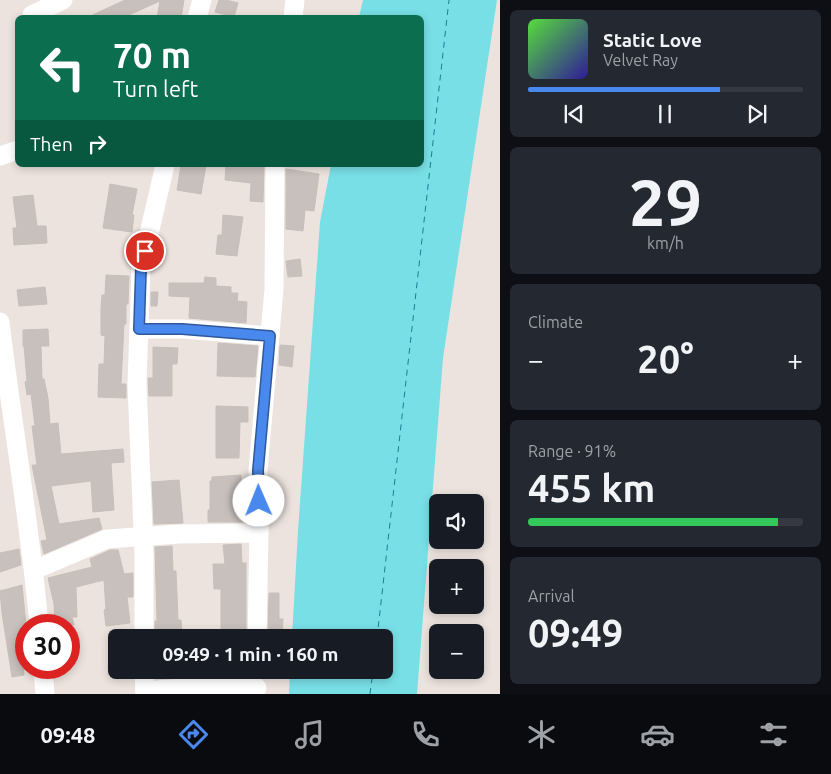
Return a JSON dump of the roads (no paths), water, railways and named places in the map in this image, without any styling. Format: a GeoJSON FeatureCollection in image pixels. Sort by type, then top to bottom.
{"type":"FeatureCollection","features":[{"type":"Feature","properties":{"kind":"street"},"geometry":{"type":"LineString","coordinates":[[32,15],[63,0]]}},
{"type":"Feature","properties":{"kind":"street"},"geometry":{"type":"LineString","coordinates":[[198,15],[202,0]]}},
{"type":"Feature","properties":{"kind":"street"},"geometry":{"type":"LineString","coordinates":[[293,15],[295,0]]}},
{"type":"Feature","properties":{"kind":"street"},"geometry":{"type":"LineString","coordinates":[[0,156],[15,151]]}},
{"type":"Feature","properties":{"kind":"street"},"geometry":{"type":"LineString","coordinates":[[144,629],[137,384],[141,268],[165,167]]}},
{"type":"Feature","properties":{"kind":"street"},"geometry":{"type":"LineString","coordinates":[[256,629],[259,533],[258,470],[274,280],[275,167]]}},
{"type":"Feature","properties":{"kind":"street"},"geometry":{"type":"LineString","coordinates":[[0,322],[34,570],[38,614]]}},
{"type":"Feature","properties":{"kind":"street"},"geometry":{"type":"LineString","coordinates":[[139,329],[182,329],[270,336]]}},
{"type":"Feature","properties":{"kind":"street"},"geometry":{"type":"LineString","coordinates":[[34,570],[107,539],[142,536],[259,533]]}},
{"type":"Feature","properties":{"kind":"street"},"geometry":{"type":"LineString","coordinates":[[44,679],[45,694]]}},
{"type":"Feature","properties":{"kind":"street"},"geometry":{"type":"LineString","coordinates":[[144,679],[144,692],[257,684]]}},
{"type":"Feature","properties":{"kind":"water"},"geometry":{"type":"Polygon","coordinates":[[[363,0],[497,0],[443,358],[432,494],[429,494],[429,539],[417,694],[289,694],[290,679],[393,679],[393,629],[292,629],[320,222],[331,167],[424,167],[424,15],[359,15],[363,0]]]}}]}
